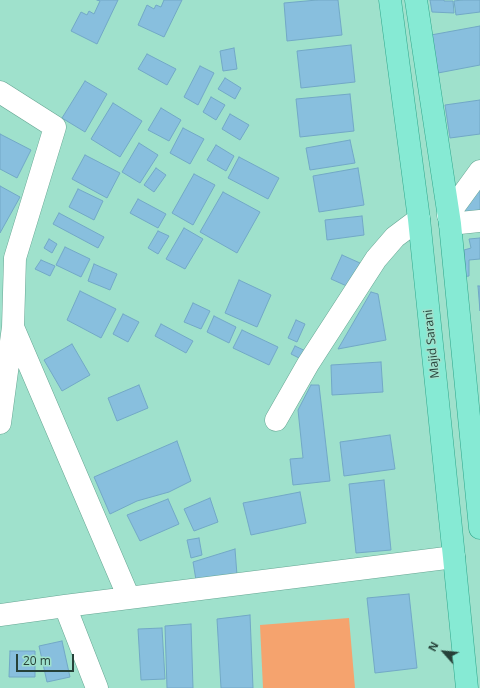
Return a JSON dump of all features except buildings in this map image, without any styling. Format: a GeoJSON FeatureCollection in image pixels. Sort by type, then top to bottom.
{"type":"FeatureCollection","features":[{"type":"Feature","properties":{"kind":"main road","name":"Majid Sarani"},"geometry":{"type":"LineString","coordinates":[[390,0],[420,219],[467,688]]}},
{"type":"Feature","properties":{"kind":"main road"},"geometry":{"type":"LineString","coordinates":[[416,0],[449,220],[480,528]]}},
{"type":"Feature","properties":{"kind":"street"},"geometry":{"type":"LineString","coordinates":[[0,92],[55,127],[15,258],[13,327],[0,423]]}},
{"type":"Feature","properties":{"kind":"street"},"geometry":{"type":"LineString","coordinates":[[480,171],[449,220],[480,222]]}},
{"type":"Feature","properties":{"kind":"street"},"geometry":{"type":"LineString","coordinates":[[276,420],[308,364],[376,259],[395,237],[420,219]]}},
{"type":"Feature","properties":{"kind":"street"},"geometry":{"type":"LineString","coordinates":[[0,301],[13,327],[129,598]]}},
{"type":"Feature","properties":{"kind":"street"},"geometry":{"type":"LineString","coordinates":[[0,615],[454,557]]}},
{"type":"Feature","properties":{"kind":"street"},"geometry":{"type":"LineString","coordinates":[[65,606],[97,688]]}},
{"type":"Feature","properties":{"kind":"shaded area"},"geometry":{"type":"Polygon","coordinates":[[[349,618],[355,688],[263,688],[260,625],[349,618]]]}}]}
